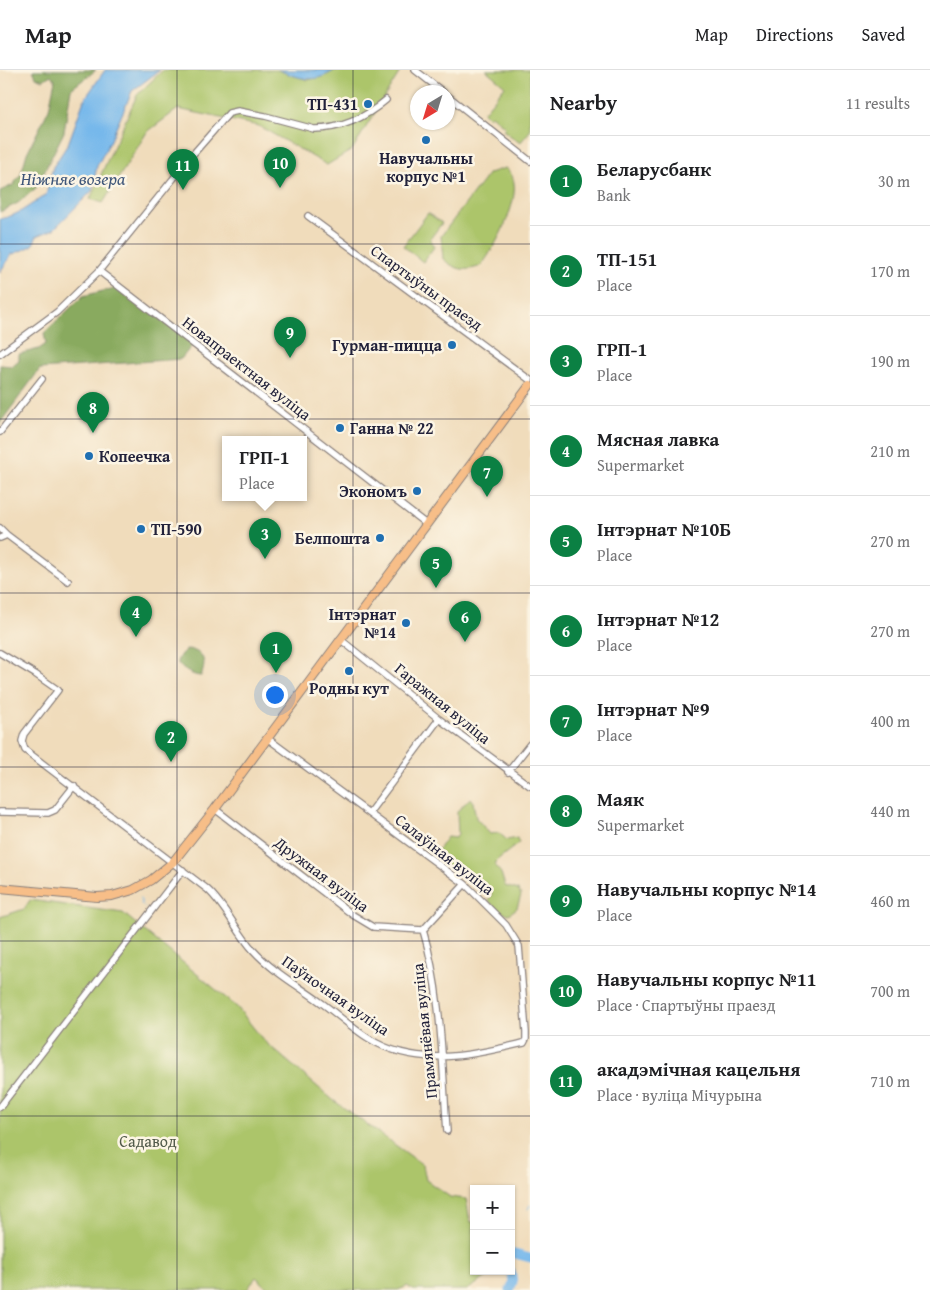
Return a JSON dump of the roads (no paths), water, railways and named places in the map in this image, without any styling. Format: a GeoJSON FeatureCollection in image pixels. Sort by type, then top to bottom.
{"type":"FeatureCollection","features":[{"type":"Feature","properties":{"kind":"main road"},"geometry":{"type":"LineString","coordinates":[[0,888],[112,896],[133,890],[151,880],[173,862],[215,809],[530,386]]}},
{"type":"Feature","properties":{"kind":"street"},"geometry":{"type":"LineString","coordinates":[[415,70],[434,85]]}},
{"type":"Feature","properties":{"kind":"street"},"geometry":{"type":"LineString","coordinates":[[1,350],[57,312],[99,271],[170,182],[229,114],[238,111],[314,129],[329,128],[346,124],[373,112],[386,100]]}},
{"type":"Feature","properties":{"kind":"street"},"geometry":{"type":"LineString","coordinates":[[455,102],[530,161]]}},
{"type":"Feature","properties":{"kind":"street","name":"Спартыўны праезд"},"geometry":{"type":"LineString","coordinates":[[308,216],[530,380]]}},
{"type":"Feature","properties":{"kind":"street","name":"Новапраектная вуліца"},"geometry":{"type":"LineString","coordinates":[[99,271],[426,524]]}},
{"type":"Feature","properties":{"kind":"street"},"geometry":{"type":"LineString","coordinates":[[0,432],[42,379]]}},
{"type":"Feature","properties":{"kind":"street"},"geometry":{"type":"LineString","coordinates":[[0,528],[68,580]]}},
{"type":"Feature","properties":{"kind":"street"},"geometry":{"type":"LineString","coordinates":[[0,538],[8,535]]}},
{"type":"Feature","properties":{"kind":"street","name":"Гаражная вуліца"},"geometry":{"type":"LineString","coordinates":[[340,639],[439,719],[508,772],[530,786]]}},
{"type":"Feature","properties":{"kind":"street","name":"Паўночная вуліца"},"geometry":{"type":"LineString","coordinates":[[0,653],[58,690],[25,732],[22,741],[25,750],[173,862],[216,897],[232,923],[260,957],[356,1030],[391,1049],[442,1058],[524,1043],[526,1040]]}},
{"type":"Feature","properties":{"kind":"street"},"geometry":{"type":"LineString","coordinates":[[369,813],[439,719]]}},
{"type":"Feature","properties":{"kind":"street","name":"Салаўіная вуліца"},"geometry":{"type":"LineString","coordinates":[[267,738],[465,884],[506,925],[519,946],[526,1040]]}},
{"type":"Feature","properties":{"kind":"street"},"geometry":{"type":"LineString","coordinates":[[508,772],[530,744]]}},
{"type":"Feature","properties":{"kind":"street"},"geometry":{"type":"LineString","coordinates":[[0,812],[48,813],[55,810],[74,786]]}},
{"type":"Feature","properties":{"kind":"street","name":"Дружная вуліца"},"geometry":{"type":"LineString","coordinates":[[215,809],[363,922],[390,929],[423,930]]}},
{"type":"Feature","properties":{"kind":"street"},"geometry":{"type":"LineString","coordinates":[[0,1107],[183,870]]}},
{"type":"Feature","properties":{"kind":"street"},"geometry":{"type":"LineString","coordinates":[[423,930],[465,884]]}},
{"type":"Feature","properties":{"kind":"street","name":"Прамянёвая вуліца"},"geometry":{"type":"LineString","coordinates":[[423,930],[430,953],[438,999],[447,1131]]}},
{"type":"Feature","properties":{"kind":"water","name":"Ніжняе возера"},"geometry":{"type":"Polygon","coordinates":[[[105,70],[160,70],[132,91],[111,140],[97,166],[92,191],[54,229],[37,236],[32,246],[11,255],[0,272],[0,219],[19,212],[46,195],[53,167],[68,144],[84,100],[105,70]]]}},
{"type":"Feature","properties":{"kind":"water"},"geometry":{"type":"Polygon","coordinates":[[[278,70],[335,70],[327,75],[306,79],[278,70]]]}},
{"type":"Feature","properties":{"kind":"waterway"},"geometry":{"type":"LineString","coordinates":[[140,898],[142,905],[146,908]]}},
{"type":"Feature","properties":{"kind":"waterway"},"geometry":{"type":"LineString","coordinates":[[528,1209],[530,1205]]}},
{"type":"Feature","properties":{"kind":"waterway"},"geometry":{"type":"LineString","coordinates":[[515,1254],[530,1258]]}},
{"type":"Feature","properties":{"kind":"waterway"},"geometry":{"type":"LineString","coordinates":[[510,1290],[513,1282],[512,1275]]}},
{"type":"Feature","properties":{"kind":"place","name":"ТП-431"},"geometry":{"type":"Point","coordinates":[368,104]}},
{"type":"Feature","properties":{"kind":"place","name":"Навучальны корпус №1"},"geometry":{"type":"Point","coordinates":[426,140]}},
{"type":"Feature","properties":{"kind":"place","name":"Навучальны корпус №11"},"geometry":{"type":"Point","coordinates":[280,188]}},
{"type":"Feature","properties":{"kind":"place","name":"акадэмічная кацельня"},"geometry":{"type":"Point","coordinates":[183,190]}},
{"type":"Feature","properties":{"kind":"place","name":"Гурман-пицца"},"geometry":{"type":"Point","coordinates":[452,345]}},
{"type":"Feature","properties":{"kind":"place","name":"Навучальны корпус №14"},"geometry":{"type":"Point","coordinates":[290,358]}},
{"type":"Feature","properties":{"kind":"place","name":"Ганна № 22"},"geometry":{"type":"Point","coordinates":[340,428]}},
{"type":"Feature","properties":{"kind":"place","name":"Маяк"},"geometry":{"type":"Point","coordinates":[93,433]}},
{"type":"Feature","properties":{"kind":"place","name":"Копеечка"},"geometry":{"type":"Point","coordinates":[89,456]}},
{"type":"Feature","properties":{"kind":"place","name":"Экономъ"},"geometry":{"type":"Point","coordinates":[417,491]}},
{"type":"Feature","properties":{"kind":"place","name":"Інтэрнат №9"},"geometry":{"type":"Point","coordinates":[487,497]}},
{"type":"Feature","properties":{"kind":"place","name":"ТП-590"},"geometry":{"type":"Point","coordinates":[141,529]}},
{"type":"Feature","properties":{"kind":"place","name":"Белпошта"},"geometry":{"type":"Point","coordinates":[380,538]}},
{"type":"Feature","properties":{"kind":"place","name":"ГРП-1"},"geometry":{"type":"Point","coordinates":[265,559]}},
{"type":"Feature","properties":{"kind":"place","name":"Інтэрнат №10Б"},"geometry":{"type":"Point","coordinates":[436,588]}},
{"type":"Feature","properties":{"kind":"place","name":"Інтэрнат №14"},"geometry":{"type":"Point","coordinates":[406,623]}},
{"type":"Feature","properties":{"kind":"place","name":"Мясная лавка"},"geometry":{"type":"Point","coordinates":[136,637]}},
{"type":"Feature","properties":{"kind":"place","name":"Інтэрнат №12"},"geometry":{"type":"Point","coordinates":[465,642]}},
{"type":"Feature","properties":{"kind":"place","name":"Родны кут"},"geometry":{"type":"Point","coordinates":[349,671]}},
{"type":"Feature","properties":{"kind":"place","name":"Беларусбанк"},"geometry":{"type":"Point","coordinates":[276,673]}},
{"type":"Feature","properties":{"kind":"place","name":"ТП-151"},"geometry":{"type":"Point","coordinates":[171,762]}},
{"type":"Feature","properties":{"kind":"park label","name":"Садавод"},"geometry":{"type":"Point","coordinates":[148,1141]}}]}
